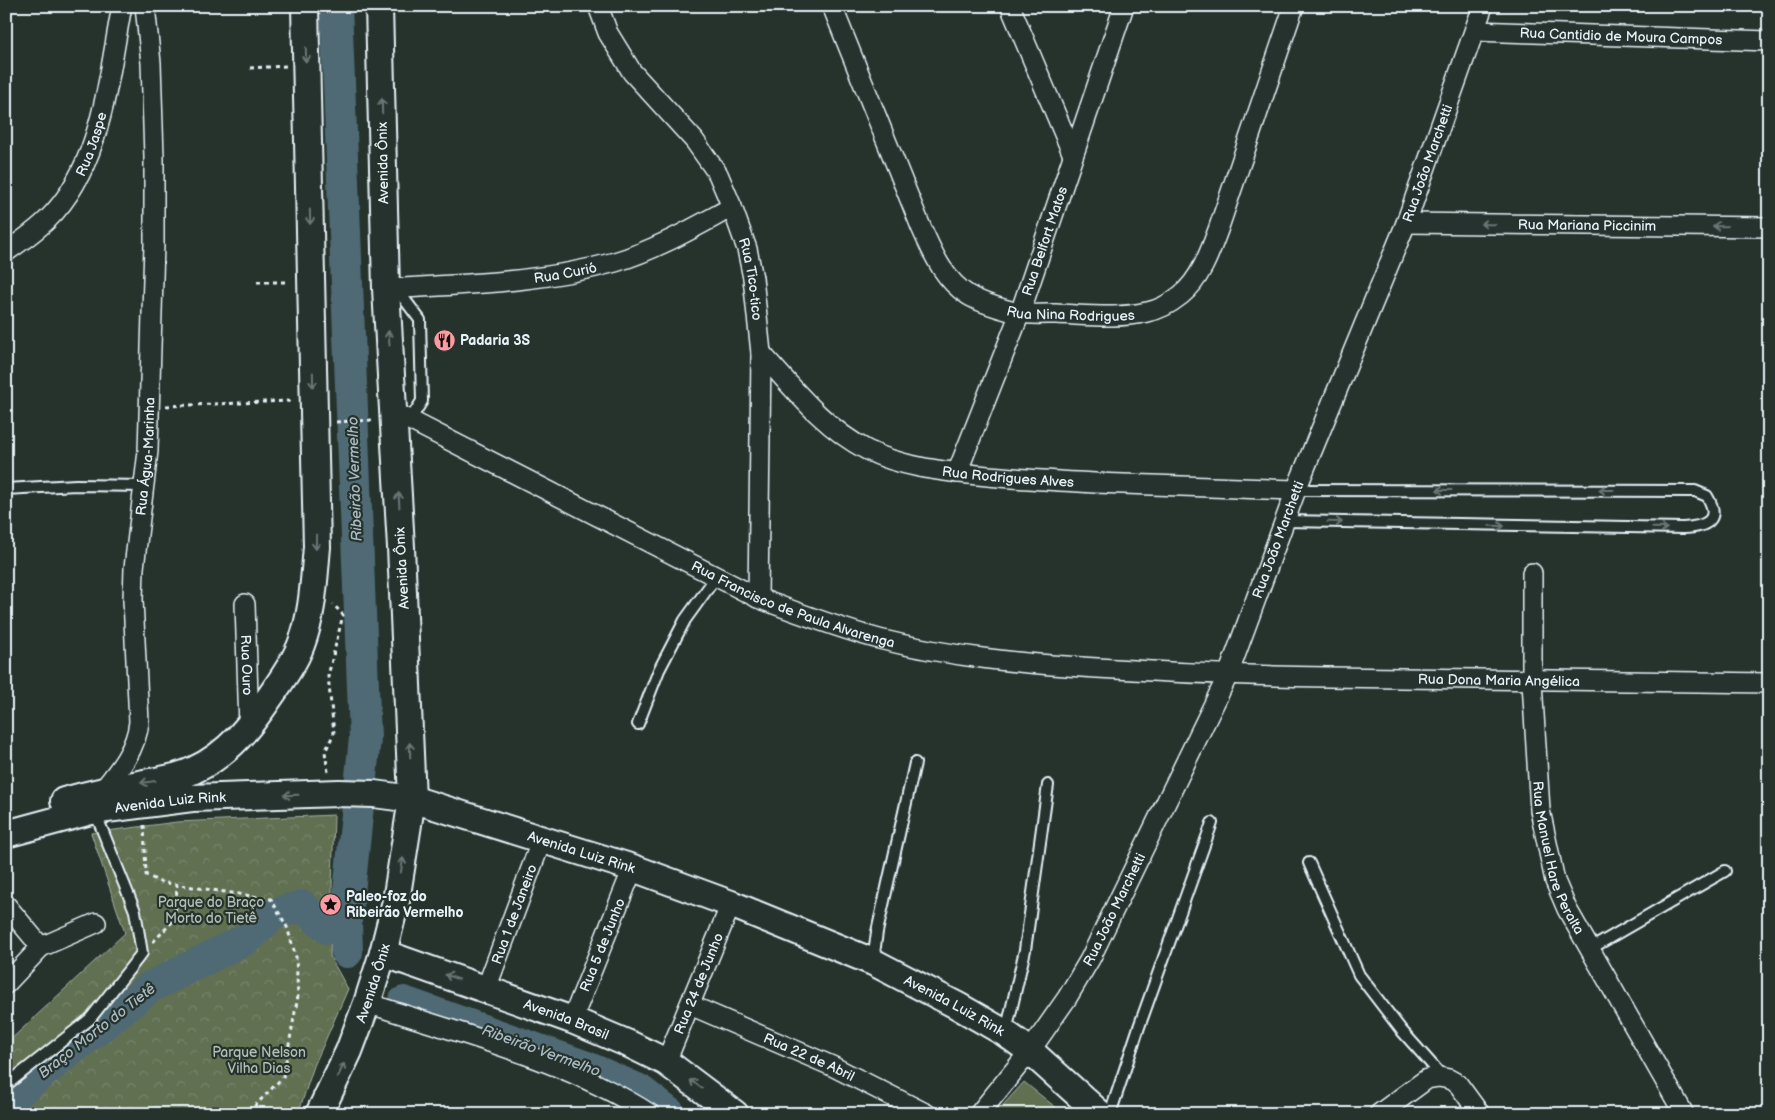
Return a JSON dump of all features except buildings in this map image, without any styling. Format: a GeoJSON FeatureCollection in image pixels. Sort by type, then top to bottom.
{"type":"FeatureCollection","features":[{"type":"Feature","properties":{"kind":"main road"},"geometry":{"type":"LineString","coordinates":[[6,828],[47,806],[98,801],[193,771],[224,752],[249,726],[292,665],[302,644],[309,618],[314,584],[322,420],[311,282],[305,6]]}},
{"type":"Feature","properties":{"kind":"main road","name":"Avenida Ônix"},"geometry":{"type":"LineString","coordinates":[[319,1114],[349,1051],[368,1003],[383,953],[396,901],[412,799],[392,417],[391,288],[379,6]]}},
{"type":"Feature","properties":{"kind":"main road","name":"Avenida Luiz Rink"},"geometry":{"type":"LineString","coordinates":[[6,834],[53,821],[98,801],[144,804],[192,798],[339,793],[374,794],[412,799],[633,868],[731,904],[873,962],[958,1006],[1005,1033],[1030,1051],[1100,1114]]}},
{"type":"Feature","properties":{"kind":"main road","name":"Avenida Brasil"},"geometry":{"type":"LineString","coordinates":[[383,953],[572,1020],[629,1044],[666,1062],[735,1114]]}},
{"type":"Feature","properties":{"kind":"street","name":"Rua Jaspe"},"geometry":{"type":"LineString","coordinates":[[6,252],[49,218],[72,187],[88,160],[100,123],[122,6]]}},
{"type":"Feature","properties":{"kind":"street","name":"Rua Água-Marinha"},"geometry":{"type":"LineString","coordinates":[[98,801],[131,750],[138,730],[133,600],[136,538],[144,486],[150,406],[154,244],[151,63],[145,6]]}},
{"type":"Feature","properties":{"kind":"street","name":"Rua Tico-tico"},"geometry":{"type":"LineString","coordinates":[[598,6],[608,33],[620,54],[645,87],[694,140],[718,174],[747,249],[753,278],[761,353],[758,598]]}},
{"type":"Feature","properties":{"kind":"street","name":"Rua Nina Rodrigues"},"geometry":{"type":"LineString","coordinates":[[832,6],[921,228],[936,260],[950,281],[969,295],[992,305],[1020,313],[1106,315],[1146,313],[1159,309],[1188,288],[1203,265],[1218,230],[1294,6]]}},
{"type":"Feature","properties":{"kind":"street"},"geometry":{"type":"LineString","coordinates":[[1010,6],[1074,155]]}},
{"type":"Feature","properties":{"kind":"street","name":"Rua Belfort Matos"},"geometry":{"type":"LineString","coordinates":[[957,473],[1020,313],[1124,6]]}},
{"type":"Feature","properties":{"kind":"street","name":"Rua João Marchetti"},"geometry":{"type":"LineString","coordinates":[[1030,1051],[1067,998],[1090,959],[1228,675],[1296,490],[1406,223],[1483,6]]}},
{"type":"Feature","properties":{"kind":"street","name":"Rua Cantidio de Moura Campos"},"geometry":{"type":"LineString","coordinates":[[1474,31],[1769,41]]}},
{"type":"Feature","properties":{"kind":"street","name":"Rua Curió"},"geometry":{"type":"LineString","coordinates":[[391,288],[503,282],[567,273],[608,263],[658,245],[732,207]]}},
{"type":"Feature","properties":{"kind":"street","name":"Rua Mariana Piccinim"},"geometry":{"type":"LineString","coordinates":[[1406,223],[1769,227]]}},
{"type":"Feature","properties":{"kind":"street","name":"Rua Rodrigues Alves"},"geometry":{"type":"LineString","coordinates":[[761,353],[813,409],[840,433],[861,446],[896,461],[957,473],[1034,481],[1296,490]]}},
{"type":"Feature","properties":{"kind":"street","name":"Rua Francisco de Paula Alvarenga"},"geometry":{"type":"LineString","coordinates":[[392,417],[758,598],[813,619],[881,639],[982,659],[1050,665],[1228,675]]}},
{"type":"Feature","properties":{"kind":"street","name":"Rua Manuel Hare Peralta"},"geometry":{"type":"LineString","coordinates":[[1532,573],[1532,682],[1540,810],[1555,881],[1567,909],[1684,1114]]}},
{"type":"Feature","properties":{"kind":"street","name":"Rua Ouro"},"geometry":{"type":"LineString","coordinates":[[245,604],[249,726]]}},
{"type":"Feature","properties":{"kind":"street","name":"Rua Dona Maria Angélica"},"geometry":{"type":"LineString","coordinates":[[1228,675],[1532,682],[1769,683]]}},
{"type":"Feature","properties":{"kind":"street","name":"Rua 1 de Janeiro"},"geometry":{"type":"LineString","coordinates":[[486,989],[542,839]]}},
{"type":"Feature","properties":{"kind":"street","name":"Rua 5 de Junho"},"geometry":{"type":"LineString","coordinates":[[572,1020],[633,868]]}},
{"type":"Feature","properties":{"kind":"street","name":"Rua 24 de Junho"},"geometry":{"type":"LineString","coordinates":[[666,1062],[731,904]]}},
{"type":"Feature","properties":{"kind":"street"},"geometry":{"type":"LineString","coordinates":[[6,905],[41,947]]}},
{"type":"Feature","properties":{"kind":"street"},"geometry":{"type":"LineString","coordinates":[[6,984],[41,947],[96,923]]}},
{"type":"Feature","properties":{"kind":"street"},"geometry":{"type":"LineString","coordinates":[[368,1003],[554,1065],[602,1086],[650,1114]]}},
{"type":"Feature","properties":{"kind":"street","name":"Rua 22 de Abril"},"geometry":{"type":"LineString","coordinates":[[690,1005],[832,1066],[927,1114]]}},
{"type":"Feature","properties":{"kind":"street"},"geometry":{"type":"LineString","coordinates":[[979,1114],[1030,1051]]}},
{"type":"Feature","properties":{"kind":"street"},"geometry":{"type":"LineString","coordinates":[[1379,1114],[1436,1078],[1458,1084],[1480,1114]]}},
{"type":"Feature","properties":{"kind":"lane"},"geometry":{"type":"LineString","coordinates":[[6,489],[144,486]]}},
{"type":"Feature","properties":{"kind":"lane"},"geometry":{"type":"LineString","coordinates":[[1286,521],[1682,528],[1705,525],[1712,515],[1711,504],[1707,496],[1696,491],[1296,490]]}},
{"type":"Feature","properties":{"kind":"lane"},"geometry":{"type":"LineString","coordinates":[[638,724],[659,670],[685,620],[716,577]]}},
{"type":"Feature","properties":{"kind":"lane"},"geometry":{"type":"LineString","coordinates":[[873,962],[877,932],[915,763]]}},
{"type":"Feature","properties":{"kind":"lane"},"geometry":{"type":"LineString","coordinates":[[1005,1033],[1025,950],[1048,785]]}},
{"type":"Feature","properties":{"kind":"lane"},"geometry":{"type":"LineString","coordinates":[[6,1084],[90,1019],[142,953],[135,911],[98,801]]}},
{"type":"Feature","properties":{"kind":"lane"},"geometry":{"type":"LineString","coordinates":[[1110,1114],[1138,1027],[1212,823]]}},
{"type":"Feature","properties":{"kind":"lane"},"geometry":{"type":"LineString","coordinates":[[1308,863],[1359,975],[1402,1030],[1436,1078]]}},
{"type":"Feature","properties":{"kind":"lane"},"geometry":{"type":"LineString","coordinates":[[1590,949],[1725,870]]}},
{"type":"Feature","properties":{"kind":"path"},"geometry":{"type":"LineString","coordinates":[[250,68],[306,65]]}},
{"type":"Feature","properties":{"kind":"path"},"geometry":{"type":"LineString","coordinates":[[257,282],[311,282]]}},
{"type":"Feature","properties":{"kind":"path"},"geometry":{"type":"LineString","coordinates":[[150,406],[288,401],[322,420],[392,417]]}},
{"type":"Feature","properties":{"kind":"path"},"geometry":{"type":"LineString","coordinates":[[314,584],[343,615],[328,676],[334,733],[325,752],[326,768],[339,793]]}},
{"type":"Feature","properties":{"kind":"path"},"geometry":{"type":"LineString","coordinates":[[144,804],[146,875],[160,882],[271,900],[288,927],[296,957],[298,996],[283,1078],[247,1114]]}},
{"type":"Feature","properties":{"kind":"path"},"geometry":{"type":"LineString","coordinates":[[142,953],[175,919],[177,885]]}},
{"type":"Feature","properties":{"kind":"green space","name":"Parque do Braço Morto do Tietê"},"geometry":{"type":"Polygon","coordinates":[[[334,815],[330,957],[348,989],[314,1066],[298,1114],[6,1114],[6,1044],[125,933],[91,833],[177,822],[334,815]]]}},
{"type":"Feature","properties":{"kind":"green space"},"geometry":{"type":"Polygon","coordinates":[[[1024,1082],[1064,1114],[995,1114],[1024,1082]]]}},
{"type":"Feature","properties":{"kind":"waterway","name":"Ribeirão Vermelho"},"geometry":{"type":"LineString","coordinates":[[336,6],[365,738],[346,921],[347,952]]}},
{"type":"Feature","properties":{"kind":"waterway","name":"Braço Morto do Tietê"},"geometry":{"type":"LineString","coordinates":[[6,1102],[150,987],[248,938],[273,914],[302,906],[328,928],[346,921]]}},
{"type":"Feature","properties":{"kind":"waterway","name":"Ribeirão Vermelho"},"geometry":{"type":"LineString","coordinates":[[404,1002],[584,1066],[639,1090],[670,1114]]}},
{"type":"Feature","properties":{"kind":"place","name":"Padaria 3S"},"geometry":{"type":"Point","coordinates":[444,340]}},
{"type":"Feature","properties":{"kind":"place","name":"Paleo-foz do Ribeirão Vermelho"},"geometry":{"type":"Point","coordinates":[330,904]}},
{"type":"Feature","properties":{"kind":"park label","name":"Parque Nelson Vilha Dias"},"geometry":{"type":"Point","coordinates":[259,1060]}}]}
